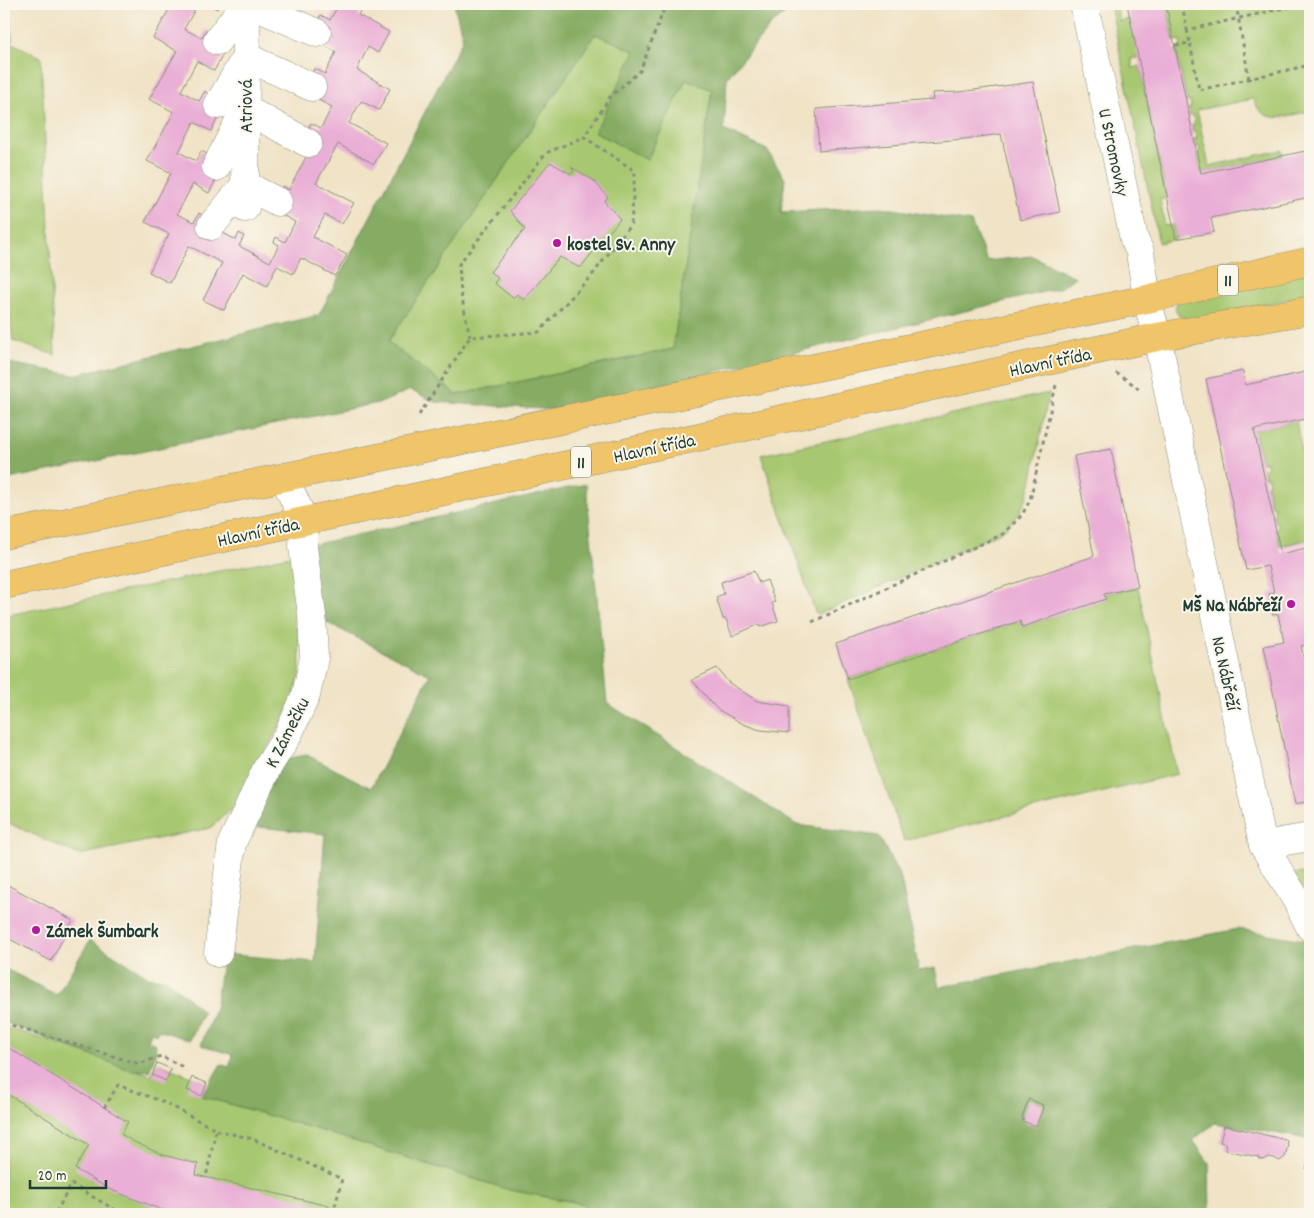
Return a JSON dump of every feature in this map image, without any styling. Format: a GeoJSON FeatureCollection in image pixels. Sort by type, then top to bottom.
{"type":"FeatureCollection","features":[{"type":"Feature","properties":{"kind":"main road","name":"11"},"geometry":{"type":"LineString","coordinates":[[4,535],[1147,299],[1310,261]]}},
{"type":"Feature","properties":{"kind":"main road","name":"Hlavní třída"},"geometry":{"type":"LineString","coordinates":[[4,585],[1157,337],[1310,310]]}},
{"type":"Feature","properties":{"kind":"street"},"geometry":{"type":"LineString","coordinates":[[217,41],[247,4],[316,33]]}},
{"type":"Feature","properties":{"kind":"street","name":"Atriová"},"geometry":{"type":"LineString","coordinates":[[245,196],[247,4]]}},
{"type":"Feature","properties":{"kind":"street","name":"U Stromovky"},"geometry":{"type":"LineString","coordinates":[[1084,4],[1134,239],[1140,252],[1147,299]]}},
{"type":"Feature","properties":{"kind":"street"},"geometry":{"type":"LineString","coordinates":[[218,105],[246,57],[312,87]]}},
{"type":"Feature","properties":{"kind":"street"},"geometry":{"type":"LineString","coordinates":[[216,167],[245,109],[308,143]]}},
{"type":"Feature","properties":{"kind":"street"},"geometry":{"type":"LineString","coordinates":[[211,226],[245,196],[278,202]]}},
{"type":"Feature","properties":{"kind":"street"},"geometry":{"type":"LineString","coordinates":[[1147,299],[1157,337]]}},
{"type":"Feature","properties":{"kind":"street","name":"Na Nábřeží"},"geometry":{"type":"LineString","coordinates":[[1157,337],[1263,845],[1297,901],[1310,927]]}},
{"type":"Feature","properties":{"kind":"street","name":"K Zámečku"},"geometry":{"type":"LineString","coordinates":[[218,953],[232,843],[267,768],[288,735],[306,696],[314,658],[312,615],[303,547],[304,521],[284,477]]}},
{"type":"Feature","properties":{"kind":"street"},"geometry":{"type":"LineString","coordinates":[[1263,845],[1310,837]]}},
{"type":"Feature","properties":{"kind":"path"},"geometry":{"type":"LineString","coordinates":[[419,415],[470,337],[462,294],[459,264],[546,153],[584,137],[610,97],[640,71],[666,4]]}},
{"type":"Feature","properties":{"kind":"path"},"geometry":{"type":"LineString","coordinates":[[1182,4],[1199,90],[1310,65]]}},
{"type":"Feature","properties":{"kind":"path"},"geometry":{"type":"LineString","coordinates":[[1236,4],[1249,78]]}},
{"type":"Feature","properties":{"kind":"path"},"geometry":{"type":"LineString","coordinates":[[1278,4],[1280,9]]}},
{"type":"Feature","properties":{"kind":"path"},"geometry":{"type":"LineString","coordinates":[[1188,30],[1302,4]]}},
{"type":"Feature","properties":{"kind":"path"},"geometry":{"type":"LineString","coordinates":[[1175,45],[1190,43]]}},
{"type":"Feature","properties":{"kind":"path"},"geometry":{"type":"LineString","coordinates":[[470,337],[539,332],[593,274],[631,224],[635,171],[584,137]]}},
{"type":"Feature","properties":{"kind":"path"},"geometry":{"type":"LineString","coordinates":[[812,622],[1003,534],[1015,523],[1030,500],[1056,385]]}},
{"type":"Feature","properties":{"kind":"path"},"geometry":{"type":"LineString","coordinates":[[4,1025],[8,1024],[139,1064],[161,1056],[184,1067]]}},
{"type":"Feature","properties":{"kind":"path"},"geometry":{"type":"LineString","coordinates":[[104,1108],[118,1085],[166,1102],[216,1130],[254,1139],[342,1179],[333,1214]]}},
{"type":"Feature","properties":{"kind":"path"},"geometry":{"type":"LineString","coordinates":[[206,1177],[216,1130]]}},
{"type":"Feature","properties":{"kind":"path"},"geometry":{"type":"LineString","coordinates":[[66,1214],[57,1211],[71,1184],[122,1214]]}},
{"type":"Feature","properties":{"kind":"shaded area"},"geometry":{"type":"Polygon","coordinates":[[[1310,539],[1310,547],[1281,554],[1280,546],[1310,539]]]}},
{"type":"Feature","properties":{"kind":"shaded area"},"geometry":{"type":"Polygon","coordinates":[[[1310,645],[1310,670],[1306,671],[1301,647],[1310,645]]]}},
{"type":"Feature","properties":{"kind":"green space"},"geometry":{"type":"Polygon","coordinates":[[[4,4],[10,4],[12,43],[4,52],[4,4]]]}},
{"type":"Feature","properties":{"kind":"green space"},"geometry":{"type":"Polygon","coordinates":[[[454,4],[797,4],[771,25],[727,78],[724,130],[767,150],[785,179],[781,212],[881,207],[971,222],[987,261],[1032,256],[1075,277],[1060,288],[557,410],[435,402],[410,390],[383,402],[4,480],[4,362],[74,375],[319,315],[463,39],[454,4]],[[595,34],[388,342],[457,395],[673,349],[712,90],[686,79],[647,160],[595,132],[635,51],[595,34]]]}},
{"type":"Feature","properties":{"kind":"green space"},"geometry":{"type":"Polygon","coordinates":[[[1110,4],[1116,4],[1119,21],[1131,19],[1139,57],[1131,59],[1133,68],[1140,66],[1167,198],[1160,200],[1165,226],[1173,225],[1176,239],[1159,243],[1110,4]]]}},
{"type":"Feature","properties":{"kind":"green space"},"geometry":{"type":"Polygon","coordinates":[[[1166,4],[1310,4],[1310,111],[1285,117],[1270,116],[1258,108],[1253,99],[1197,110],[1209,166],[1282,150],[1283,156],[1201,173],[1197,153],[1200,152],[1199,146],[1196,147],[1194,139],[1197,138],[1196,131],[1193,132],[1192,125],[1195,124],[1193,116],[1190,116],[1188,109],[1191,108],[1190,101],[1187,102],[1176,50],[1181,49],[1180,40],[1174,41],[1166,4]]]}},
{"type":"Feature","properties":{"kind":"green space"},"geometry":{"type":"Polygon","coordinates":[[[595,34],[635,51],[647,160],[686,79],[712,90],[673,349],[457,395],[387,343],[595,34]]]}},
{"type":"Feature","properties":{"kind":"green space"},"geometry":{"type":"Polygon","coordinates":[[[12,43],[41,57],[55,355],[13,341],[4,265],[4,52],[12,43]]]}},
{"type":"Feature","properties":{"kind":"green space"},"geometry":{"type":"Polygon","coordinates":[[[1310,271],[1310,295],[1189,320],[1179,316],[1175,309],[1178,299],[1310,271]]]}},
{"type":"Feature","properties":{"kind":"green space"},"geometry":{"type":"Polygon","coordinates":[[[1049,393],[1027,497],[1019,513],[1006,528],[997,534],[819,614],[815,612],[761,455],[1049,393]]]}},
{"type":"Feature","properties":{"kind":"green space"},"geometry":{"type":"Polygon","coordinates":[[[1296,421],[1305,467],[1310,467],[1310,539],[1280,546],[1276,528],[1278,527],[1277,522],[1275,522],[1273,513],[1275,512],[1274,506],[1271,506],[1267,484],[1269,483],[1268,477],[1265,477],[1264,468],[1267,468],[1266,462],[1262,462],[1254,430],[1296,421]]]}},
{"type":"Feature","properties":{"kind":"green space"},"geometry":{"type":"Polygon","coordinates":[[[586,484],[607,703],[797,825],[879,836],[901,879],[919,971],[935,968],[939,987],[1238,929],[1310,941],[1310,1141],[1303,1138],[1215,1123],[1193,1140],[1209,1163],[1210,1214],[588,1214],[584,1204],[510,1190],[319,1130],[202,1096],[221,1064],[229,1067],[233,1055],[201,1045],[215,1009],[223,954],[315,962],[325,834],[250,826],[284,759],[307,755],[371,788],[430,675],[312,615],[303,547],[586,484]]]}},
{"type":"Feature","properties":{"kind":"green space"},"geometry":{"type":"Polygon","coordinates":[[[295,555],[299,611],[300,674],[292,704],[234,807],[210,828],[79,855],[4,821],[4,616],[295,555]]]}},
{"type":"Feature","properties":{"kind":"green space"},"geometry":{"type":"Polygon","coordinates":[[[1138,587],[1177,774],[904,841],[848,679],[1020,621],[1023,627],[1065,612],[1104,594],[1138,587]]]}},
{"type":"Feature","properties":{"kind":"green space"},"geometry":{"type":"Polygon","coordinates":[[[1310,872],[1310,917],[1289,875],[1310,872]]]}},
{"type":"Feature","properties":{"kind":"green space"},"geometry":{"type":"Polygon","coordinates":[[[90,940],[149,977],[168,980],[203,1012],[190,1040],[158,1030],[157,1034],[151,1032],[148,1041],[156,1044],[155,1056],[149,1071],[130,1070],[4,1022],[4,968],[57,995],[90,940]]]}},
{"type":"Feature","properties":{"kind":"green space"},"geometry":{"type":"Polygon","coordinates":[[[9,1028],[151,1075],[157,1063],[207,1083],[202,1096],[319,1130],[510,1190],[584,1204],[588,1214],[4,1214],[4,1029],[9,1028]]]}},
{"type":"Feature","properties":{"kind":"building"},"geometry":{"type":"Polygon","coordinates":[[[172,4],[198,4],[184,29],[202,38],[206,30],[211,32],[227,47],[214,71],[197,61],[181,91],[199,101],[205,91],[223,108],[211,131],[194,122],[179,152],[196,161],[201,151],[207,154],[204,161],[221,170],[209,193],[193,184],[177,214],[194,222],[199,213],[204,216],[201,221],[236,240],[239,233],[244,236],[239,246],[270,262],[279,245],[274,242],[276,237],[285,242],[295,222],[274,210],[282,186],[289,190],[309,151],[309,128],[311,123],[321,128],[332,107],[307,94],[314,68],[325,74],[336,52],[313,39],[318,20],[321,15],[330,20],[339,4],[364,4],[358,15],[389,32],[378,53],[368,47],[357,70],[390,89],[379,110],[361,101],[349,123],[386,143],[374,164],[338,144],[316,183],[354,203],[342,224],[325,215],[313,237],[347,255],[335,276],[301,258],[293,274],[277,266],[267,286],[243,273],[224,310],[203,300],[222,263],[189,246],[170,283],[149,272],[169,234],[145,222],[171,173],[147,161],[174,112],[149,99],[177,51],[153,38],[172,4]]]}},
{"type":"Feature","properties":{"kind":"building"},"geometry":{"type":"Polygon","coordinates":[[[207,4],[219,4],[217,9],[207,4]]]}},
{"type":"Feature","properties":{"kind":"building"},"geometry":{"type":"Polygon","coordinates":[[[1127,4],[1166,4],[1201,173],[1310,150],[1310,197],[1211,218],[1214,232],[1176,239],[1127,4]]]}},
{"type":"Feature","properties":{"kind":"building"},"geometry":{"type":"Polygon","coordinates":[[[1033,82],[1060,212],[1020,220],[1001,134],[964,139],[819,151],[816,109],[933,100],[932,93],[959,92],[1033,82]]]}},
{"type":"Feature","properties":{"kind":"building","name":"kostel Sv. Anny"},"geometry":{"type":"Polygon","coordinates":[[[550,162],[571,174],[574,171],[571,167],[593,180],[608,197],[604,201],[620,219],[580,268],[560,257],[524,300],[517,294],[513,298],[494,283],[498,278],[490,272],[525,229],[510,211],[550,162]]]}},
{"type":"Feature","properties":{"kind":"building"},"geometry":{"type":"Polygon","coordinates":[[[1243,371],[1245,385],[1310,371],[1310,418],[1254,430],[1281,554],[1310,547],[1310,645],[1301,646],[1310,688],[1310,801],[1295,804],[1264,646],[1284,642],[1278,614],[1273,615],[1269,594],[1274,592],[1268,566],[1246,570],[1206,379],[1243,371]]]}},
{"type":"Feature","properties":{"kind":"building"},"geometry":{"type":"Polygon","coordinates":[[[1111,449],[1138,587],[1104,594],[1106,599],[1022,627],[1020,621],[848,679],[836,644],[1094,556],[1074,456],[1111,449]]]}},
{"type":"Feature","properties":{"kind":"building"},"geometry":{"type":"Polygon","coordinates":[[[754,571],[759,583],[767,580],[775,602],[772,603],[778,621],[760,627],[760,624],[732,636],[726,619],[723,619],[716,597],[724,594],[721,582],[754,571]]]}},
{"type":"Feature","properties":{"kind":"building"},"geometry":{"type":"Polygon","coordinates":[[[717,668],[728,682],[757,701],[789,706],[789,733],[760,730],[743,724],[717,709],[692,680],[717,668]]]}},
{"type":"Feature","properties":{"kind":"building"},"geometry":{"type":"Polygon","coordinates":[[[4,883],[73,920],[51,961],[4,936],[4,883]]]}},
{"type":"Feature","properties":{"kind":"building"},"geometry":{"type":"Polygon","coordinates":[[[4,1045],[128,1122],[121,1134],[134,1142],[163,1155],[198,1164],[196,1175],[329,1206],[327,1214],[184,1214],[162,1210],[109,1189],[75,1169],[89,1145],[4,1092],[4,1045]]]}},
{"type":"Feature","properties":{"kind":"building"},"geometry":{"type":"Polygon","coordinates":[[[157,1063],[171,1069],[166,1081],[152,1075],[157,1063]]]}},
{"type":"Feature","properties":{"kind":"building"},"geometry":{"type":"Polygon","coordinates":[[[192,1077],[207,1083],[202,1096],[187,1090],[192,1077]]]}},
{"type":"Feature","properties":{"kind":"building"},"geometry":{"type":"Polygon","coordinates":[[[1029,1099],[1043,1105],[1036,1126],[1022,1121],[1029,1099]]]}},
{"type":"Feature","properties":{"kind":"building"},"geometry":{"type":"Polygon","coordinates":[[[1224,1126],[1286,1140],[1288,1145],[1285,1157],[1280,1161],[1269,1157],[1264,1160],[1226,1150],[1225,1143],[1220,1142],[1224,1126]]]}},
{"type":"Feature","properties":{"kind":"building"},"geometry":{"type":"Polygon","coordinates":[[[1310,1156],[1310,1170],[1306,1169],[1310,1156]]]}},
{"type":"Feature","properties":{"kind":"place","name":"kostel Sv. Anny"},"geometry":{"type":"Point","coordinates":[557,243]}},
{"type":"Feature","properties":{"kind":"place","name":"MŠ Na Nábřeží"},"geometry":{"type":"Point","coordinates":[1291,604]}},
{"type":"Feature","properties":{"kind":"place","name":"Zámek Šumbark"},"geometry":{"type":"Point","coordinates":[36,930]}}]}
